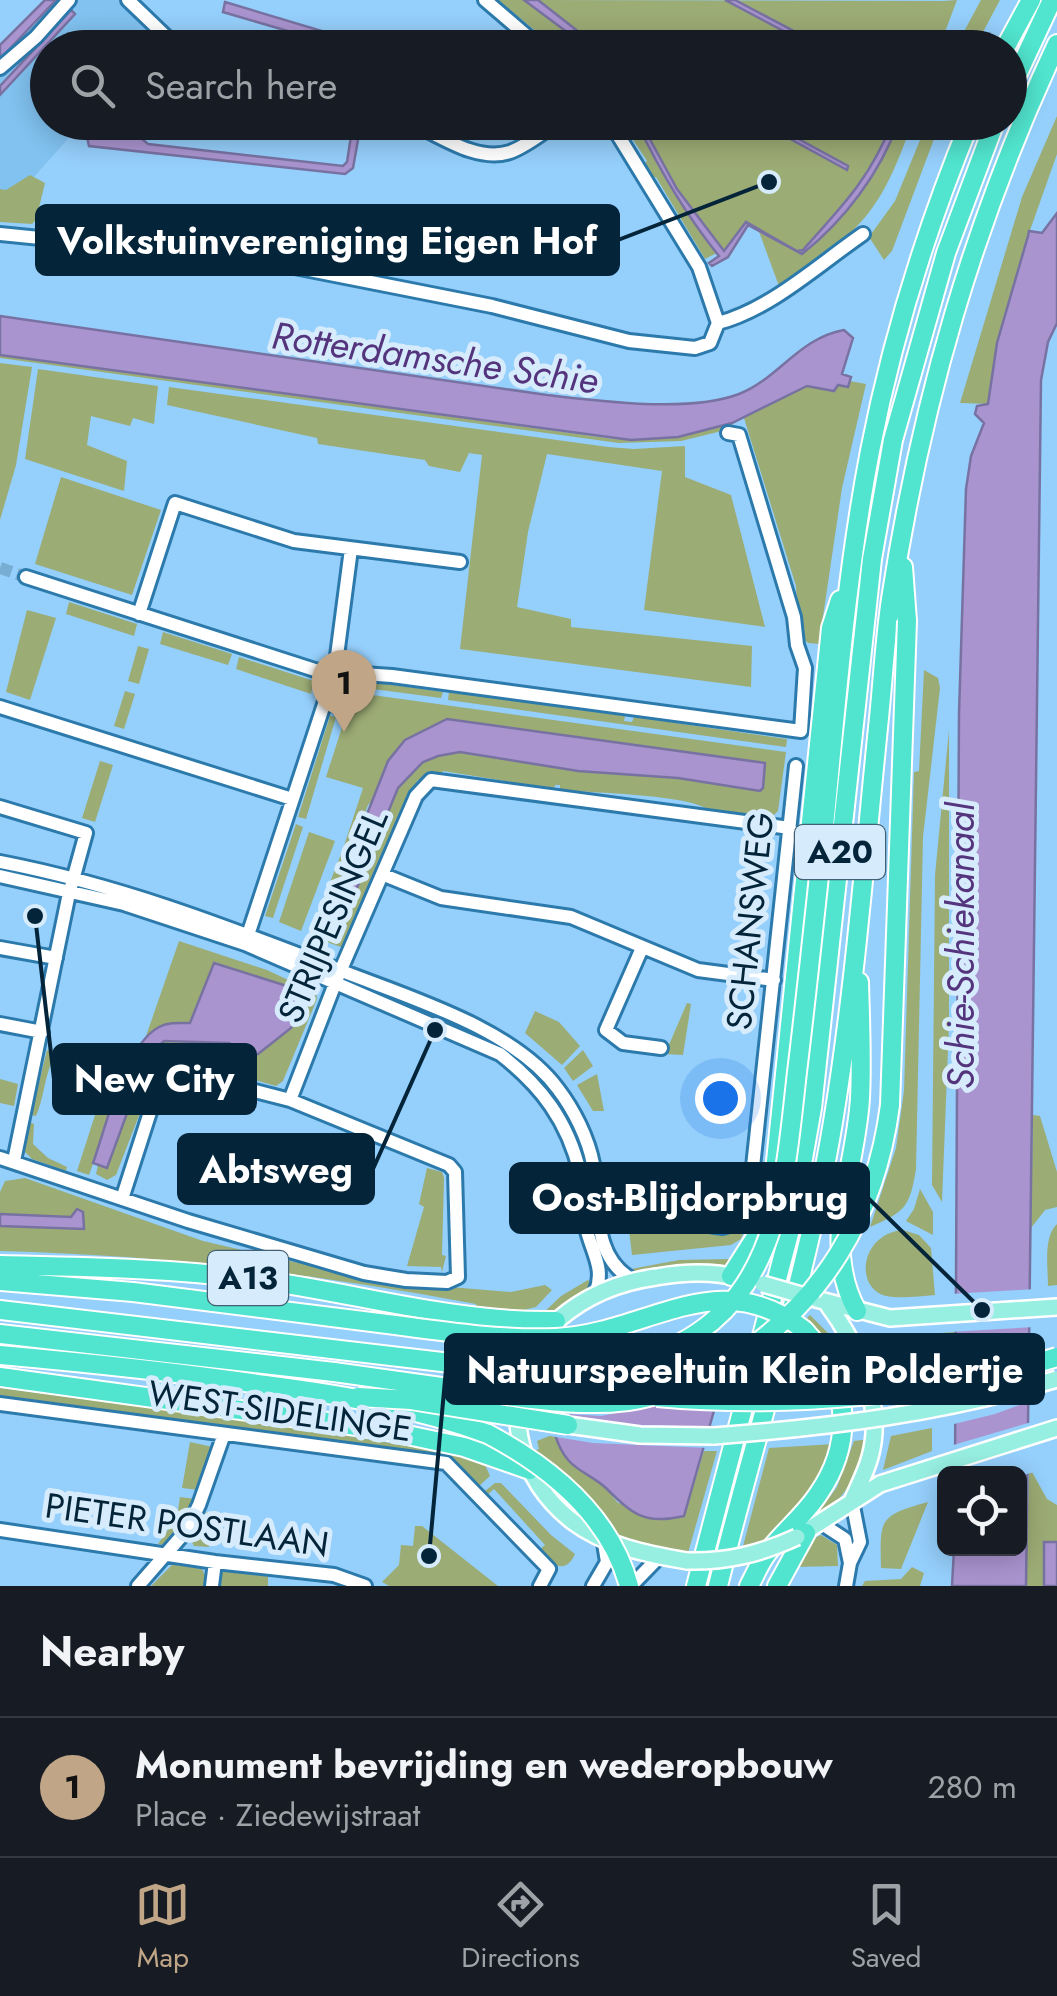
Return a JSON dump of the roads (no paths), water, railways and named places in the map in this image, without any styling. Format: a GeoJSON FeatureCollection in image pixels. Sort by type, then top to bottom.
{"type":"FeatureCollection","features":[{"type":"Feature","properties":{"kind":"highway"},"geometry":{"type":"LineString","coordinates":[[1015,30],[1031,0]]}},
{"type":"Feature","properties":{"kind":"highway"},"geometry":{"type":"LineString","coordinates":[[1027,54],[1052,0]]}},
{"type":"Feature","properties":{"kind":"highway","name":"A20"},"geometry":{"type":"LineString","coordinates":[[1027,112],[1057,44]]}},
{"type":"Feature","properties":{"kind":"highway","name":"A20"},"geometry":{"type":"LineString","coordinates":[[476,1366],[585,1367],[649,1356],[699,1331],[732,1302],[766,1248],[783,1187],[854,552],[870,452],[889,366],[924,243],[963,140]]}},
{"type":"Feature","properties":{"kind":"highway","name":"A20"},"geometry":{"type":"LineString","coordinates":[[696,1586],[800,1185],[812,1108],[872,559],[893,440],[946,252],[988,140]]}},
{"type":"Feature","properties":{"kind":"highway","name":"A20"},"geometry":{"type":"LineString","coordinates":[[718,1586],[814,1226],[834,1119],[891,599],[926,413],[962,282],[1015,140]]}},
{"type":"Feature","properties":{"kind":"highway","name":"A13"},"geometry":{"type":"LineString","coordinates":[[0,1334],[590,1404],[641,1399],[702,1378],[776,1329],[826,1276],[849,1241],[867,1202],[883,1151],[890,1104],[907,621],[901,551]]}},
{"type":"Feature","properties":{"kind":"highway","name":"A20"},"geometry":{"type":"LineString","coordinates":[[731,1276],[757,1234],[775,1171],[831,628],[854,552]]}},
{"type":"Feature","properties":{"kind":"highway","name":"A20"},"geometry":{"type":"LineString","coordinates":[[857,1311],[845,1288],[840,1266],[840,1226],[860,1099],[858,914]]}},
{"type":"Feature","properties":{"kind":"highway","name":"A13"},"geometry":{"type":"LineString","coordinates":[[0,1265],[147,1269],[251,1278],[494,1319],[556,1321]]}},
{"type":"Feature","properties":{"kind":"highway"},"geometry":{"type":"LineString","coordinates":[[0,1281],[134,1292],[502,1338],[555,1338],[608,1329],[703,1300],[726,1298],[763,1305],[804,1330],[820,1346],[840,1387],[842,1442],[830,1476],[818,1495],[767,1552],[749,1586]]}},
{"type":"Feature","properties":{"kind":"highway","name":"A13"},"geometry":{"type":"LineString","coordinates":[[0,1310],[476,1366],[588,1390],[712,1401],[792,1401],[897,1391],[1012,1370],[1057,1357]]}},
{"type":"Feature","properties":{"kind":"highway"},"geometry":{"type":"LineString","coordinates":[[0,1355],[428,1402],[568,1425]]}},
{"type":"Feature","properties":{"kind":"highway"},"geometry":{"type":"LineString","coordinates":[[0,1377],[379,1429],[464,1447],[530,1470]]}},
{"type":"Feature","properties":{"kind":"highway"},"geometry":{"type":"LineString","coordinates":[[358,1397],[451,1420],[488,1434],[535,1461],[580,1500],[600,1526],[630,1586]]}},
{"type":"Feature","properties":{"kind":"highway"},"geometry":{"type":"LineString","coordinates":[[777,1586],[808,1531]]}},
{"type":"Feature","properties":{"kind":"main road"},"geometry":{"type":"LineString","coordinates":[[1055,1429],[880,1484],[808,1531],[749,1556],[686,1561],[603,1540],[573,1522],[552,1504],[530,1470],[516,1426],[518,1392],[538,1344],[556,1321],[595,1293],[634,1280],[668,1275],[731,1276],[878,1317],[1057,1306]]}},
{"type":"Feature","properties":{"kind":"main road"},"geometry":{"type":"LineString","coordinates":[[819,1300],[861,1362],[873,1412],[870,1458],[852,1501]]}},
{"type":"Feature","properties":{"kind":"main road"},"geometry":{"type":"LineString","coordinates":[[568,1425],[640,1435],[696,1436],[828,1428],[960,1406],[1057,1379]]}},
{"type":"Feature","properties":{"kind":"street"},"geometry":{"type":"LineString","coordinates":[[42,30],[69,0]]}},
{"type":"Feature","properties":{"kind":"street"},"geometry":{"type":"LineString","coordinates":[[128,0],[159,30]]}},
{"type":"Feature","properties":{"kind":"street"},"geometry":{"type":"LineString","coordinates":[[485,0],[520,30]]}},
{"type":"Feature","properties":{"kind":"street"},"geometry":{"type":"LineString","coordinates":[[0,68],[30,42]]}},
{"type":"Feature","properties":{"kind":"street"},"geometry":{"type":"LineString","coordinates":[[449,140],[475,152],[494,154],[509,152],[529,140]]}},
{"type":"Feature","properties":{"kind":"street"},"geometry":{"type":"LineString","coordinates":[[0,234],[208,253],[340,274],[492,306],[643,344],[695,348],[710,343],[718,322],[699,267],[621,140]]}},
{"type":"Feature","properties":{"kind":"street"},"geometry":{"type":"LineString","coordinates":[[718,322],[738,317],[766,302],[863,234]]}},
{"type":"Feature","properties":{"kind":"street"},"geometry":{"type":"LineString","coordinates":[[26,577],[318,671],[800,731],[805,668],[797,645],[794,616],[739,435],[728,433]]}},
{"type":"Feature","properties":{"kind":"street"},"geometry":{"type":"LineString","coordinates":[[140,614],[175,503],[294,540],[460,562]]}},
{"type":"Feature","properties":{"kind":"street"},"geometry":{"type":"LineString","coordinates":[[247,938],[335,671],[351,549]]}},
{"type":"Feature","properties":{"kind":"street"},"geometry":{"type":"LineString","coordinates":[[0,707],[292,800]]}},
{"type":"Feature","properties":{"kind":"street","name":"SCHANSWEG"},"geometry":{"type":"LineString","coordinates":[[592,1226],[634,1216],[724,1227],[736,1223],[749,1204],[796,766]]}},
{"type":"Feature","properties":{"kind":"street","name":"STRIJPESINGEL"},"geometry":{"type":"LineString","coordinates":[[290,1100],[419,790],[431,780],[790,828]]}},
{"type":"Feature","properties":{"kind":"street"},"geometry":{"type":"LineString","coordinates":[[0,807],[86,833],[71,883],[42,1032],[7,1160],[122,1199],[364,1272],[406,1280],[447,1282],[458,1277],[455,1172],[449,1165],[290,1100],[178,1071],[165,1074],[138,1142],[122,1199]]}},
{"type":"Feature","properties":{"kind":"street"},"geometry":{"type":"LineString","coordinates":[[0,862],[71,883]]}},
{"type":"Feature","properties":{"kind":"street"},"geometry":{"type":"LineString","coordinates":[[384,875],[441,898],[571,917],[698,970],[774,980]]}},
{"type":"Feature","properties":{"kind":"street"},"geometry":{"type":"LineString","coordinates":[[0,876],[126,891],[500,1036],[542,1069],[560,1091],[586,1140],[593,1163],[592,1226],[600,1272],[595,1293]]}},
{"type":"Feature","properties":{"kind":"street"},"geometry":{"type":"LineString","coordinates":[[0,948],[56,958]]}},
{"type":"Feature","properties":{"kind":"street"},"geometry":{"type":"LineString","coordinates":[[642,948],[606,1030],[623,1043],[662,1048]]}},
{"type":"Feature","properties":{"kind":"street"},"geometry":{"type":"LineString","coordinates":[[0,1024],[42,1032]]}},
{"type":"Feature","properties":{"kind":"street"},"geometry":{"type":"LineString","coordinates":[[592,1226],[620,1273],[634,1280]]}},
{"type":"Feature","properties":{"kind":"street","name":"WEST-SIDELINGE"},"geometry":{"type":"LineString","coordinates":[[0,1404],[446,1464],[549,1569],[540,1586]]}},
{"type":"Feature","properties":{"kind":"street"},"geometry":{"type":"LineString","coordinates":[[138,1586],[186,1531],[224,1434]]}},
{"type":"Feature","properties":{"kind":"street"},"geometry":{"type":"LineString","coordinates":[[846,1586],[850,1563],[860,1542],[852,1501]]}},
{"type":"Feature","properties":{"kind":"street","name":"PIETER POSTLAAN"},"geometry":{"type":"LineString","coordinates":[[0,1530],[334,1575],[364,1586]]}},
{"type":"Feature","properties":{"kind":"street"},"geometry":{"type":"LineString","coordinates":[[808,1531],[845,1540],[850,1563]]}},
{"type":"Feature","properties":{"kind":"street"},"geometry":{"type":"LineString","coordinates":[[593,1586],[607,1562],[608,1550],[603,1540]]}},
{"type":"Feature","properties":{"kind":"street"},"geometry":{"type":"LineString","coordinates":[[630,1586],[659,1556]]}},
{"type":"Feature","properties":{"kind":"street"},"geometry":{"type":"LineString","coordinates":[[212,1586],[216,1562]]}},
{"type":"Feature","properties":{"kind":"water"},"geometry":{"type":"Polygon","coordinates":[[[45,0],[56,0],[0,59],[0,45],[45,0]]]}},
{"type":"Feature","properties":{"kind":"water"},"geometry":{"type":"Polygon","coordinates":[[[524,0],[538,0],[576,30],[564,30],[524,0]]]}},
{"type":"Feature","properties":{"kind":"water"},"geometry":{"type":"Polygon","coordinates":[[[725,0],[735,0],[792,30],[782,30],[725,0]]]}},
{"type":"Feature","properties":{"kind":"water"},"geometry":{"type":"Polygon","coordinates":[[[225,2],[318,30],[284,30],[223,12],[225,2]]]}},
{"type":"Feature","properties":{"kind":"water"},"geometry":{"type":"Polygon","coordinates":[[[71,10],[75,14],[60,30],[52,30],[71,10]]]}},
{"type":"Feature","properties":{"kind":"water"},"geometry":{"type":"Polygon","coordinates":[[[30,54],[30,63],[0,95],[0,86],[30,54]]]}},
{"type":"Feature","properties":{"kind":"water"},"geometry":{"type":"Polygon","coordinates":[[[88,140],[143,140],[148,144],[343,166],[350,140],[358,140],[353,168],[345,174],[89,146],[88,140]]]}},
{"type":"Feature","properties":{"kind":"water"},"geometry":{"type":"Polygon","coordinates":[[[646,140],[650,140],[677,189],[724,251],[746,222],[797,251],[803,250],[854,191],[884,140],[891,140],[859,194],[833,226],[802,254],[748,225],[728,257],[712,266],[709,263],[719,256],[646,140]]]}},
{"type":"Feature","properties":{"kind":"water"},"geometry":{"type":"Polygon","coordinates":[[[792,140],[800,140],[848,166],[847,170],[792,140]]]}},
{"type":"Feature","properties":{"kind":"water","name":"Schie-Schiekanaal"},"geometry":{"type":"Polygon","coordinates":[[[1057,213],[1057,323],[1048,342],[1041,380],[1027,1506],[1027,1466],[955,1466],[959,714],[966,489],[971,456],[984,423],[975,414],[977,406],[988,404],[997,343],[1029,231],[1042,233],[1057,213]]]}},
{"type":"Feature","properties":{"kind":"water"},"geometry":{"type":"Polygon","coordinates":[[[0,316],[547,395],[644,404],[696,403],[739,394],[828,334],[844,330],[853,338],[842,374],[851,377],[848,387],[838,385],[834,391],[807,386],[732,423],[678,437],[631,440],[0,355],[0,316]]]}},
{"type":"Feature","properties":{"kind":"water"},"geometry":{"type":"Polygon","coordinates":[[[447,719],[765,763],[763,788],[760,791],[678,778],[578,771],[460,752],[438,756],[423,762],[398,788],[338,934],[322,928],[388,761],[405,740],[447,719]]]}},
{"type":"Feature","properties":{"kind":"water"},"geometry":{"type":"Polygon","coordinates":[[[214,963],[309,993],[291,1028],[258,1054],[252,1055],[229,1043],[164,1041],[149,1055],[107,1168],[93,1163],[118,1089],[136,1051],[159,1027],[190,1023],[214,963]]]}},
{"type":"Feature","properties":{"kind":"water"},"geometry":{"type":"Polygon","coordinates":[[[77,1209],[83,1212],[84,1229],[0,1226],[0,1214],[71,1217],[77,1209]]]}},
{"type":"Feature","properties":{"kind":"water"},"geometry":{"type":"Polygon","coordinates":[[[696,1345],[723,1379],[684,1516],[641,1516],[569,1461],[556,1438],[547,1393],[579,1351],[588,1352],[599,1361],[696,1345]]]}},
{"type":"Feature","properties":{"kind":"water"},"geometry":{"type":"Polygon","coordinates":[[[1044,1542],[1057,1542],[1057,1586],[1044,1586],[1044,1542]]]}},
{"type":"Feature","properties":{"kind":"water"},"geometry":{"type":"Polygon","coordinates":[[[954,1556],[1026,1556],[1026,1586],[952,1586],[954,1556]]]}},
{"type":"Feature","properties":{"kind":"tunnel"},"geometry":{"type":"LineString","coordinates":[[0,568],[26,577]]}},
{"type":"Feature","properties":{"kind":"place","name":"Volkstuinvereniging Eigen Hof"},"geometry":{"type":"Point","coordinates":[769,182]}},
{"type":"Feature","properties":{"kind":"place","name":"Monument bevrijding en wederopbouw"},"geometry":{"type":"Point","coordinates":[344,732]}},
{"type":"Feature","properties":{"kind":"place","name":"New City"},"geometry":{"type":"Point","coordinates":[35,916]}},
{"type":"Feature","properties":{"kind":"place","name":"Abtsweg"},"geometry":{"type":"Point","coordinates":[435,1030]}},
{"type":"Feature","properties":{"kind":"place","name":"Oost-Blijdorpbrug"},"geometry":{"type":"Point","coordinates":[982,1310]}},
{"type":"Feature","properties":{"kind":"place","name":"Natuurspeeltuin Klein Poldertje"},"geometry":{"type":"Point","coordinates":[429,1556]}},
{"type":"Feature","properties":{"kind":"water label","name":"Rotterdamsche Schie"},"geometry":{"type":"Point","coordinates":[435,358]}}]}
